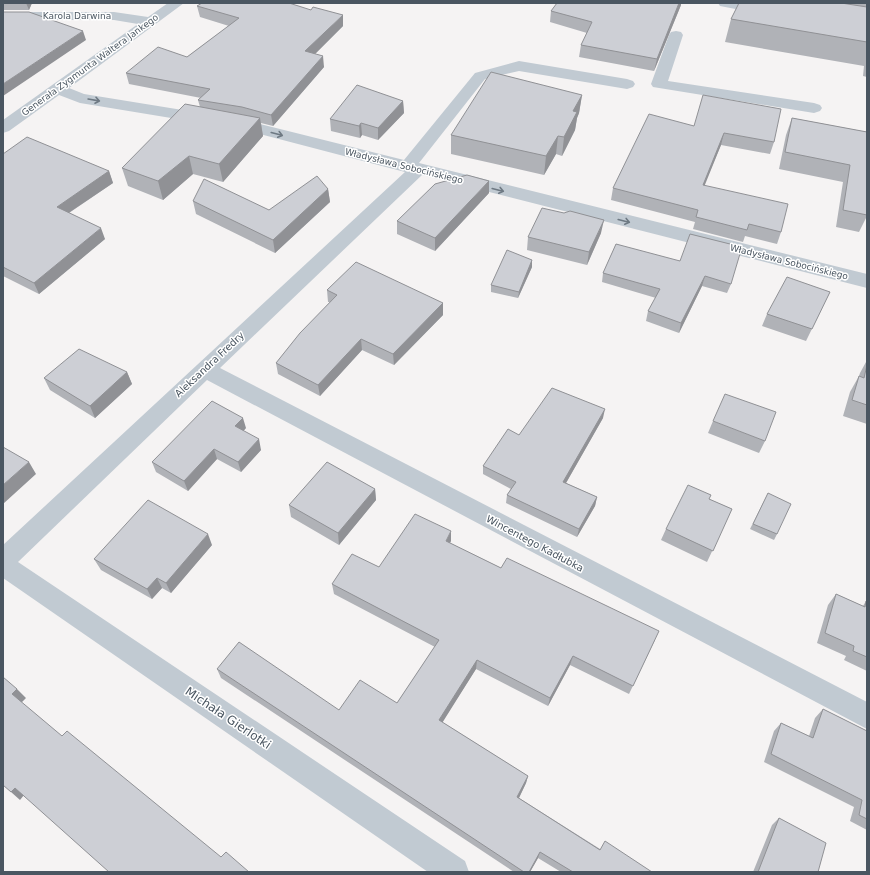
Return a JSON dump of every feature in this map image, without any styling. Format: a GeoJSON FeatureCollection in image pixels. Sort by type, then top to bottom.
{"type":"FeatureCollection","features":[{"type":"Feature","properties":{"kind":"street","name":"Generała Zygmunta Waltera Jankego"},"geometry":{"type":"LineString","coordinates":[[3,128],[177,3]]}},
{"type":"Feature","properties":{"kind":"street"},"geometry":{"type":"LineString","coordinates":[[725,3],[784,14]]}},
{"type":"Feature","properties":{"kind":"street","name":"Karola Darwina"},"geometry":{"type":"LineString","coordinates":[[3,16],[114,16],[150,22]]}},
{"type":"Feature","properties":{"kind":"street"},"geometry":{"type":"LineString","coordinates":[[676,35],[659,84],[814,108]]}},
{"type":"Feature","properties":{"kind":"street","name":"Aleksandra Fredry"},"geometry":{"type":"LineString","coordinates":[[3,560],[412,169],[480,76],[519,66],[627,84]]}},
{"type":"Feature","properties":{"kind":"street","name":"Władysława Sobocińskiego"},"geometry":{"type":"LineString","coordinates":[[56,89],[80,98],[244,125],[412,169],[867,282]]}},
{"type":"Feature","properties":{"kind":"street","name":"Wincentego Kadłubka"},"geometry":{"type":"LineString","coordinates":[[204,369],[867,716]]}},
{"type":"Feature","properties":{"kind":"street","name":"Michała Gierlotki"},"geometry":{"type":"LineString","coordinates":[[3,565],[454,872]]}},
{"type":"Feature","properties":{"kind":"building"},"geometry":{"type":"Polygon","coordinates":[[[202,3],[289,3],[311,10],[313,7],[343,15],[305,51],[323,56],[271,115],[242,107],[198,100],[210,89],[126,73],[158,47],[187,57],[239,18],[197,6],[202,3]]]}},
{"type":"Feature","properties":{"kind":"building"},"geometry":{"type":"Polygon","coordinates":[[[557,3],[679,3],[657,59],[581,45],[592,22],[551,11],[557,3]]]}},
{"type":"Feature","properties":{"kind":"building"},"geometry":{"type":"Polygon","coordinates":[[[739,3],[841,3],[867,7],[867,42],[731,19],[739,3]]]}},
{"type":"Feature","properties":{"kind":"building"},"geometry":{"type":"Polygon","coordinates":[[[3,12],[29,12],[83,31],[3,84],[3,12]]]}},
{"type":"Feature","properties":{"kind":"building"},"geometry":{"type":"Polygon","coordinates":[[[491,72],[582,95],[573,111],[577,112],[564,137],[558,136],[546,156],[451,135],[491,72]]]}},
{"type":"Feature","properties":{"kind":"building"},"geometry":{"type":"Polygon","coordinates":[[[357,85],[403,101],[378,128],[361,123],[359,126],[330,119],[357,85]]]}},
{"type":"Feature","properties":{"kind":"building"},"geometry":{"type":"Polygon","coordinates":[[[703,95],[781,109],[774,142],[724,133],[703,185],[788,204],[781,232],[749,224],[747,230],[696,217],[698,210],[613,188],[649,114],[694,126],[703,95]]]}},
{"type":"Feature","properties":{"kind":"building"},"geometry":{"type":"Polygon","coordinates":[[[185,104],[260,118],[219,164],[189,156],[158,181],[122,168],[185,104]]]}},
{"type":"Feature","properties":{"kind":"building"},"geometry":{"type":"Polygon","coordinates":[[[792,118],[867,132],[867,215],[843,210],[850,165],[785,152],[792,118]]]}},
{"type":"Feature","properties":{"kind":"building"},"geometry":{"type":"Polygon","coordinates":[[[27,137],[109,171],[57,207],[101,228],[34,283],[3,267],[3,154],[27,137]]]}},
{"type":"Feature","properties":{"kind":"building"},"geometry":{"type":"Polygon","coordinates":[[[467,175],[489,181],[435,238],[397,221],[435,184],[467,175]]]}},
{"type":"Feature","properties":{"kind":"building"},"geometry":{"type":"Polygon","coordinates":[[[317,176],[328,189],[273,240],[193,201],[204,179],[269,210],[317,176]]]}},
{"type":"Feature","properties":{"kind":"building"},"geometry":{"type":"Polygon","coordinates":[[[542,208],[564,213],[570,211],[604,220],[589,252],[528,237],[542,208]]]}},
{"type":"Feature","properties":{"kind":"building"},"geometry":{"type":"Polygon","coordinates":[[[690,234],[742,247],[731,284],[705,276],[681,323],[648,311],[660,289],[603,273],[616,244],[680,261],[690,234]]]}},
{"type":"Feature","properties":{"kind":"building"},"geometry":{"type":"Polygon","coordinates":[[[507,250],[532,260],[519,292],[491,285],[507,250]]]}},
{"type":"Feature","properties":{"kind":"building"},"geometry":{"type":"Polygon","coordinates":[[[356,262],[443,303],[393,354],[361,339],[318,385],[276,363],[300,333],[337,295],[327,290],[356,262]]]}},
{"type":"Feature","properties":{"kind":"building"},"geometry":{"type":"Polygon","coordinates":[[[787,277],[830,292],[812,329],[767,314],[787,277]]]}},
{"type":"Feature","properties":{"kind":"building"},"geometry":{"type":"Polygon","coordinates":[[[79,349],[127,372],[90,406],[44,378],[79,349]]]}},
{"type":"Feature","properties":{"kind":"building"},"geometry":{"type":"Polygon","coordinates":[[[867,365],[867,405],[852,400],[859,376],[864,378],[867,365]]]}},
{"type":"Feature","properties":{"kind":"building"},"geometry":{"type":"Polygon","coordinates":[[[552,388],[605,409],[563,482],[597,497],[579,529],[507,495],[516,482],[483,466],[508,429],[519,435],[552,388]]]}},
{"type":"Feature","properties":{"kind":"building"},"geometry":{"type":"Polygon","coordinates":[[[725,394],[776,412],[765,441],[713,421],[725,394]]]}},
{"type":"Feature","properties":{"kind":"building"},"geometry":{"type":"Polygon","coordinates":[[[212,401],[243,418],[235,426],[259,439],[238,462],[214,449],[184,481],[152,462],[212,401]]]}},
{"type":"Feature","properties":{"kind":"building"},"geometry":{"type":"Polygon","coordinates":[[[3,447],[29,462],[3,485],[3,447]]]}},
{"type":"Feature","properties":{"kind":"building"},"geometry":{"type":"Polygon","coordinates":[[[327,462],[375,489],[338,533],[289,505],[327,462]]]}},
{"type":"Feature","properties":{"kind":"building"},"geometry":{"type":"Polygon","coordinates":[[[688,485],[711,495],[709,499],[732,509],[713,551],[666,529],[688,485]]]}},
{"type":"Feature","properties":{"kind":"building"},"geometry":{"type":"Polygon","coordinates":[[[768,493],[791,504],[777,534],[753,524],[768,493]]]}},
{"type":"Feature","properties":{"kind":"building"},"geometry":{"type":"Polygon","coordinates":[[[148,500],[208,534],[166,583],[157,578],[147,589],[94,559],[148,500]]]}},
{"type":"Feature","properties":{"kind":"building"},"geometry":{"type":"Polygon","coordinates":[[[415,514],[451,531],[446,541],[501,568],[507,558],[659,631],[633,686],[573,656],[550,698],[477,660],[439,720],[528,776],[517,797],[600,850],[605,841],[652,872],[573,872],[540,852],[529,872],[524,872],[217,669],[239,642],[339,710],[360,680],[397,703],[439,640],[332,584],[352,554],[379,567],[415,514]]]}},
{"type":"Feature","properties":{"kind":"building"},"geometry":{"type":"Polygon","coordinates":[[[836,594],[865,607],[867,601],[867,657],[853,651],[854,646],[825,633],[836,594]]]}},
{"type":"Feature","properties":{"kind":"building"},"geometry":{"type":"Polygon","coordinates":[[[3,677],[17,689],[12,694],[62,736],[67,731],[221,857],[226,852],[249,872],[109,872],[15,788],[11,792],[3,785],[3,677]]]}},
{"type":"Feature","properties":{"kind":"building"},"geometry":{"type":"Polygon","coordinates":[[[823,709],[867,731],[867,819],[859,815],[862,800],[771,754],[781,723],[813,738],[823,709]]]}},
{"type":"Feature","properties":{"kind":"building"},"geometry":{"type":"Polygon","coordinates":[[[779,818],[826,843],[818,872],[758,872],[779,818]]]}}]}
